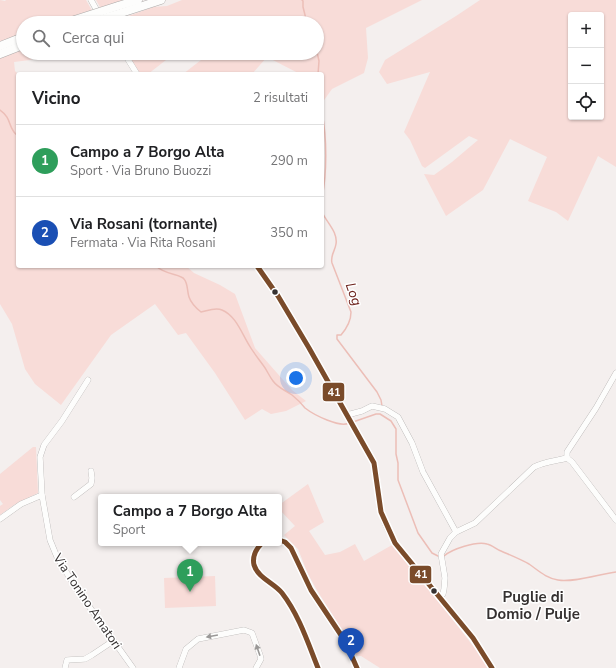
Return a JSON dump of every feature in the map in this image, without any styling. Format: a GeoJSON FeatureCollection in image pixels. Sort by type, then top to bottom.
{"type":"FeatureCollection","features":[{"type":"Feature","properties":{"kind":"highway"},"geometry":{"type":"LineString","coordinates":[[105,16],[138,0]]}},
{"type":"Feature","properties":{"kind":"highway"},"geometry":{"type":"LineString","coordinates":[[95,16],[161,0]]}},
{"type":"Feature","properties":{"kind":"highway"},"geometry":{"type":"LineString","coordinates":[[0,46],[16,40]]}},
{"type":"Feature","properties":{"kind":"highway"},"geometry":{"type":"LineString","coordinates":[[0,54],[16,48]]}},
{"type":"Feature","properties":{"kind":"street"},"geometry":{"type":"LineString","coordinates":[[91,0],[100,16]]}},
{"type":"Feature","properties":{"kind":"street"},"geometry":{"type":"LineString","coordinates":[[129,60],[136,72]]}},
{"type":"Feature","properties":{"kind":"street"},"geometry":{"type":"LineString","coordinates":[[257,268],[278,296],[374,463],[378,475],[379,502],[384,522],[389,533],[439,597],[471,634],[492,668]]}},
{"type":"Feature","properties":{"kind":"street"},"geometry":{"type":"LineString","coordinates":[[567,458],[567,452],[596,408],[616,373]]}},
{"type":"Feature","properties":{"kind":"street","name":"Via Tonino Amatori"},"geometry":{"type":"LineString","coordinates":[[88,380],[62,422],[44,445],[40,457],[42,495],[50,540],[58,557],[76,588],[132,668]]}},
{"type":"Feature","properties":{"kind":"street"},"geometry":{"type":"LineString","coordinates":[[347,415],[372,406],[385,409],[398,417],[412,443],[423,472],[456,532]]}},
{"type":"Feature","properties":{"kind":"street"},"geometry":{"type":"LineString","coordinates":[[439,597],[444,589],[445,578],[441,554],[447,542],[456,532],[475,523],[534,467],[540,464],[567,458]]}},
{"type":"Feature","properties":{"kind":"street"},"geometry":{"type":"LineString","coordinates":[[567,458],[572,462],[616,520]]}},
{"type":"Feature","properties":{"kind":"street"},"geometry":{"type":"LineString","coordinates":[[74,497],[91,484],[91,471]]}},
{"type":"Feature","properties":{"kind":"street"},"geometry":{"type":"LineString","coordinates":[[0,519],[21,504],[42,495]]}},
{"type":"Feature","properties":{"kind":"street"},"geometry":{"type":"LineString","coordinates":[[282,541],[291,548],[311,590],[345,641],[357,668]]}},
{"type":"Feature","properties":{"kind":"street"},"geometry":{"type":"LineString","coordinates":[[258,546],[254,553],[255,567],[260,574],[280,590],[288,601],[318,668]]}},
{"type":"Feature","properties":{"kind":"street"},"geometry":{"type":"LineString","coordinates":[[179,668],[186,649],[198,639],[244,630],[252,633],[260,655],[261,659],[256,668]]}},
{"type":"Feature","properties":{"kind":"street"},"geometry":{"type":"LineString","coordinates":[[65,668],[67,660],[85,659],[113,641]]}},
{"type":"Feature","properties":{"kind":"shaded area"},"geometry":{"type":"Polygon","coordinates":[[[0,0],[86,0],[95,16],[16,16],[16,60],[30,60],[14,62],[16,72],[16,268],[188,268],[194,273],[235,294],[255,348],[292,390],[306,401],[286,411],[271,414],[262,409],[245,420],[215,373],[186,333],[178,335],[155,304],[111,335],[61,405],[35,384],[25,369],[12,324],[0,304],[0,0]]]}},
{"type":"Feature","properties":{"kind":"shaded area"},"geometry":{"type":"Polygon","coordinates":[[[96,0],[125,0],[118,6],[122,16],[105,16],[96,0]]]}},
{"type":"Feature","properties":{"kind":"shaded area"},"geometry":{"type":"Polygon","coordinates":[[[182,0],[422,0],[366,28],[368,58],[364,73],[332,89],[324,100],[324,72],[296,72],[273,60],[324,60],[324,16],[128,16],[153,7],[167,6],[182,0]]]}},
{"type":"Feature","properties":{"kind":"shaded area"},"geometry":{"type":"Polygon","coordinates":[[[480,0],[616,0],[616,167],[598,156],[568,221],[556,212],[528,201],[547,157],[510,139],[483,190],[446,216],[424,174],[434,175],[478,140],[469,136],[425,168],[422,166],[410,140],[404,132],[430,72],[387,84],[379,72],[385,60],[480,0]]]}},
{"type":"Feature","properties":{"kind":"shaded area"},"geometry":{"type":"Polygon","coordinates":[[[128,60],[166,60],[151,72],[138,72],[128,60]]]}},
{"type":"Feature","properties":{"kind":"shaded area"},"geometry":{"type":"Polygon","coordinates":[[[201,60],[264,60],[254,72],[186,72],[201,60]]]}},
{"type":"Feature","properties":{"kind":"shaded area"},"geometry":{"type":"Polygon","coordinates":[[[33,447],[36,447],[38,493],[14,505],[0,515],[0,506],[3,504],[0,500],[0,474],[33,447]]]}},
{"type":"Feature","properties":{"kind":"shaded area"},"geometry":{"type":"Polygon","coordinates":[[[308,484],[324,522],[309,531],[325,555],[340,552],[355,544],[364,561],[392,545],[442,606],[484,660],[488,668],[380,668],[361,656],[357,656],[308,574],[298,549],[284,535],[295,526],[282,512],[282,503],[308,484]]]}},
{"type":"Feature","properties":{"kind":"shaded area"},"geometry":{"type":"Polygon","coordinates":[[[215,576],[216,606],[165,608],[164,578],[215,576]]]}},
{"type":"Feature","properties":{"kind":"waterway","name":"Log"},"geometry":{"type":"LineString","coordinates":[[302,0],[305,16]]}},
{"type":"Feature","properties":{"kind":"waterway","name":"Log"},"geometry":{"type":"LineString","coordinates":[[318,72],[319,60]]}},
{"type":"Feature","properties":{"kind":"waterway"},"geometry":{"type":"LineString","coordinates":[[0,110],[7,117],[12,130],[16,134]]}},
{"type":"Feature","properties":{"kind":"waterway","name":"Log"},"geometry":{"type":"LineString","coordinates":[[324,126],[326,156],[324,185]]}},
{"type":"Feature","properties":{"kind":"waterway","name":"Log"},"geometry":{"type":"LineString","coordinates":[[324,216],[335,235],[336,244],[332,256],[332,263],[351,312],[345,330],[341,335],[337,335],[337,339],[377,392],[382,406]]}},
{"type":"Feature","properties":{"kind":"waterway"},"geometry":{"type":"LineString","coordinates":[[159,268],[184,279],[190,299],[201,312],[219,309],[231,316],[272,379],[277,385],[299,401],[305,408],[327,420],[340,424],[349,423]]}},
{"type":"Feature","properties":{"kind":"waterway"},"geometry":{"type":"LineString","coordinates":[[353,422],[376,414],[380,414],[391,421],[396,429],[398,480],[418,533],[432,553],[438,556]]}},
{"type":"Feature","properties":{"kind":"waterway"},"geometry":{"type":"LineString","coordinates":[[444,556],[464,546],[482,543],[491,545],[522,560],[546,576],[558,580],[564,581],[579,579],[616,572]]}},
{"type":"Feature","properties":{"kind":"transit line","name":"41"},"geometry":{"type":"LineString","coordinates":[[258,268],[278,296],[309,348],[374,463],[381,512],[395,543],[473,638],[492,668]]}},
{"type":"Feature","properties":{"kind":"transit line","name":"41"},"geometry":{"type":"LineString","coordinates":[[282,541],[291,548],[311,590],[345,641],[357,668]]}},
{"type":"Feature","properties":{"kind":"transit line","name":"41"},"geometry":{"type":"LineString","coordinates":[[259,546],[254,556],[254,565],[256,570],[279,589],[288,602],[303,629],[318,668]]}},
{"type":"Feature","properties":{"kind":"place","name":"Campo a 7 Borgo Alta"},"geometry":{"type":"Point","coordinates":[190,592]}},
{"type":"Feature","properties":{"kind":"place","name":"Via Rosani (tornante)"},"geometry":{"type":"Point","coordinates":[351,661]}},
{"type":"Feature","properties":{"kind":"district","name":"Puglie di Domio / Pulje"},"geometry":{"type":"Point","coordinates":[533,606]}}]}
